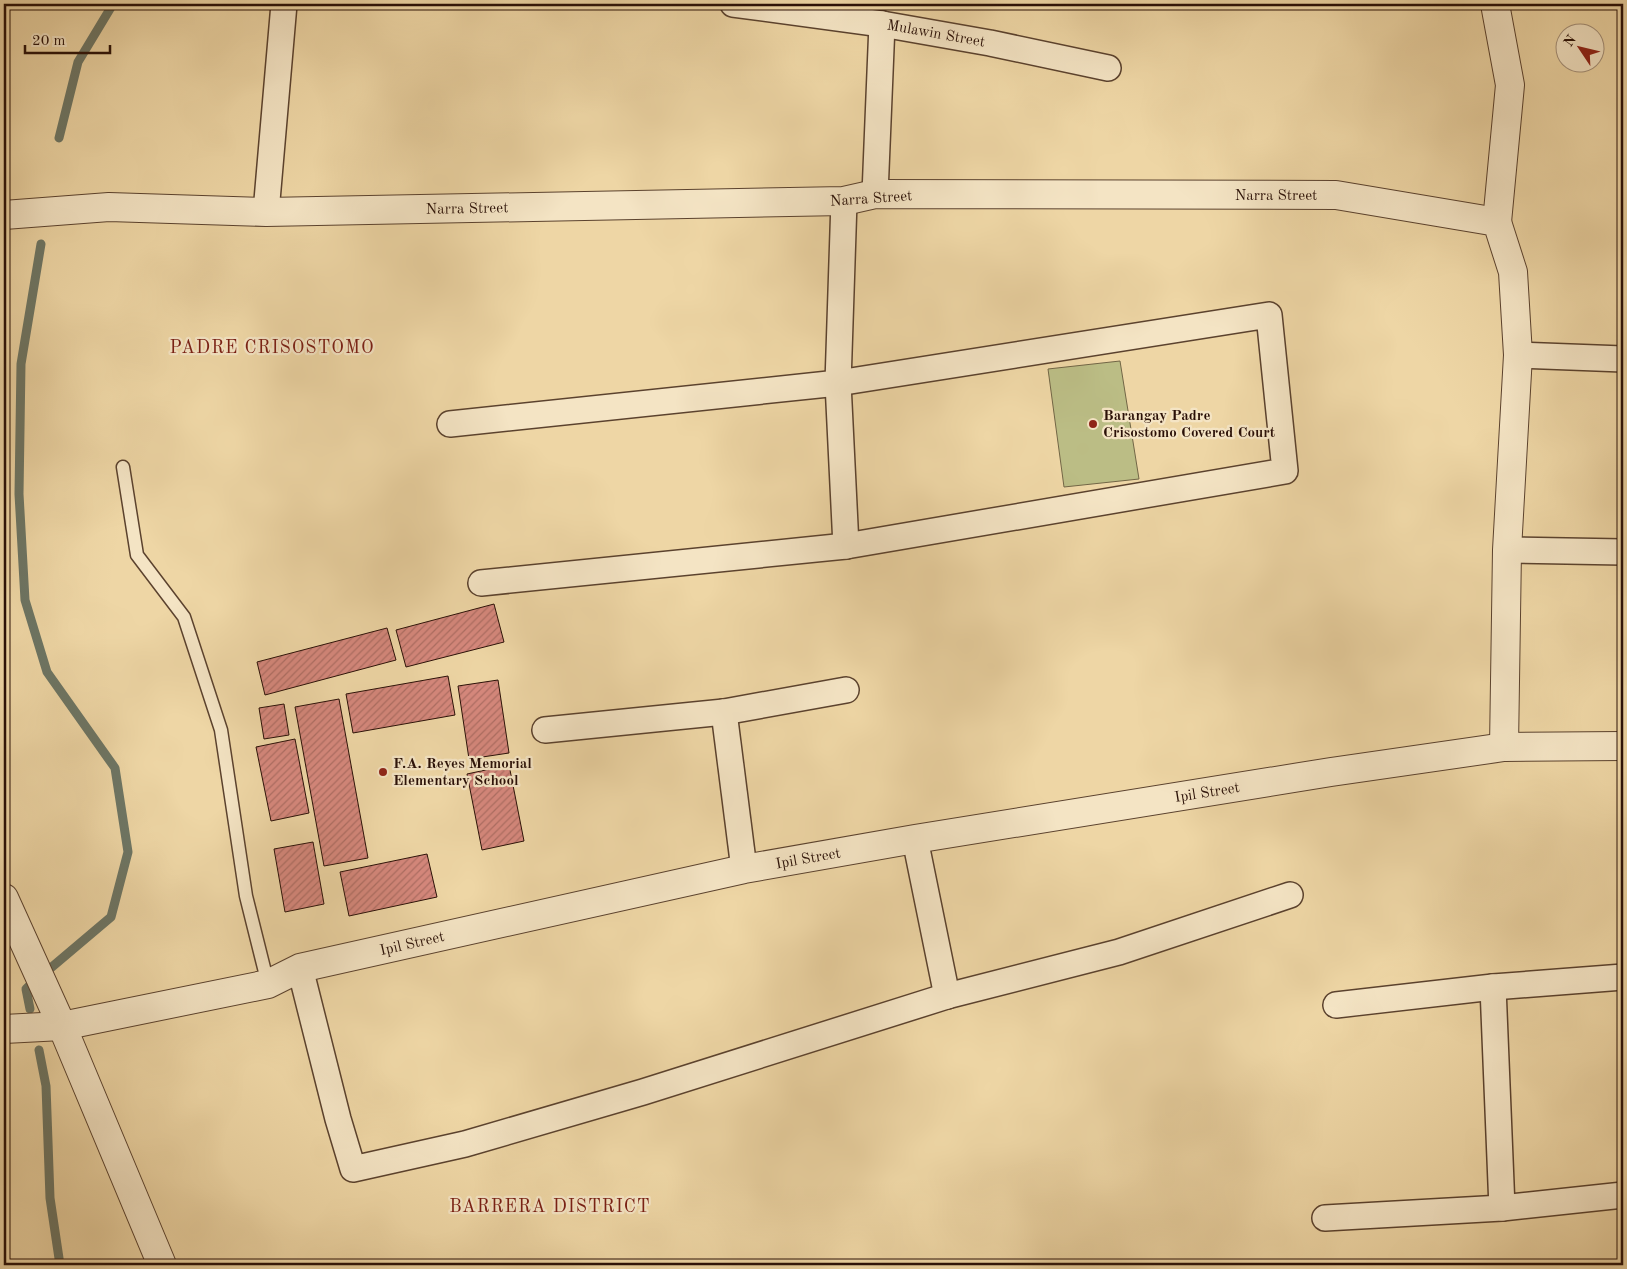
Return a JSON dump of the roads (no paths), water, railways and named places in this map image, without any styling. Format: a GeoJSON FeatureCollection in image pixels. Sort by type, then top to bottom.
{"type":"FeatureCollection","features":[{"type":"Feature","properties":{"kind":"street"},"geometry":{"type":"LineString","coordinates":[[266,212],[284,4]]}},
{"type":"Feature","properties":{"kind":"street","name":"Mulawin Street"},"geometry":{"type":"LineString","coordinates":[[733,4],[882,24],[990,43],[1108,68]]}},
{"type":"Feature","properties":{"kind":"street"},"geometry":{"type":"LineString","coordinates":[[1495,4],[1510,85],[1497,222],[1513,272],[1518,355],[1507,550],[1504,747]]}},
{"type":"Feature","properties":{"kind":"street"},"geometry":{"type":"LineString","coordinates":[[875,194],[882,24]]}},
{"type":"Feature","properties":{"kind":"street","name":"Narra Street"},"geometry":{"type":"LineString","coordinates":[[4,215],[109,207],[266,212],[844,201],[875,194],[1336,195],[1497,222]]}},
{"type":"Feature","properties":{"kind":"street"},"geometry":{"type":"LineString","coordinates":[[844,201],[838,383],[846,546]]}},
{"type":"Feature","properties":{"kind":"street"},"geometry":{"type":"LineString","coordinates":[[450,424],[838,383],[1269,315],[1285,471],[846,546],[481,583]]}},
{"type":"Feature","properties":{"kind":"street"},"geometry":{"type":"LineString","coordinates":[[1518,355],[1623,359]]}},
{"type":"Feature","properties":{"kind":"street"},"geometry":{"type":"LineString","coordinates":[[1507,550],[1623,552]]}},
{"type":"Feature","properties":{"kind":"street"},"geometry":{"type":"LineString","coordinates":[[544,730],[724,712],[846,690]]}},
{"type":"Feature","properties":{"kind":"street"},"geometry":{"type":"LineString","coordinates":[[724,712],[744,869]]}},
{"type":"Feature","properties":{"kind":"street","name":"Ipil Street"},"geometry":{"type":"LineString","coordinates":[[5,1034],[62,1026],[268,984],[300,968],[744,869],[1331,772],[1504,747],[1623,746]]}},
{"type":"Feature","properties":{"kind":"street"},"geometry":{"type":"LineString","coordinates":[[915,840],[947,996]]}},
{"type":"Feature","properties":{"kind":"street"},"geometry":{"type":"LineString","coordinates":[[300,968],[338,1119],[353,1169],[464,1144],[643,1092],[947,996],[1119,952],[1290,895]]}},
{"type":"Feature","properties":{"kind":"street"},"geometry":{"type":"LineString","coordinates":[[4,898],[62,1026],[162,1265]]}},
{"type":"Feature","properties":{"kind":"street"},"geometry":{"type":"LineString","coordinates":[[1336,1005],[1493,988],[1623,977]]}},
{"type":"Feature","properties":{"kind":"street"},"geometry":{"type":"LineString","coordinates":[[1493,988],[1502,1208]]}},
{"type":"Feature","properties":{"kind":"street"},"geometry":{"type":"LineString","coordinates":[[1325,1218],[1502,1208],[1623,1195]]}},
{"type":"Feature","properties":{"kind":"lane"},"geometry":{"type":"LineString","coordinates":[[123,466],[137,554],[184,617],[221,730],[246,896],[268,984]]}},
{"type":"Feature","properties":{"kind":"waterway"},"geometry":{"type":"LineString","coordinates":[[59,138],[78,62],[113,4]]}},
{"type":"Feature","properties":{"kind":"waterway"},"geometry":{"type":"LineString","coordinates":[[41,244],[21,364],[19,494],[25,600],[47,672],[115,768],[128,852],[111,917],[46,972]]}},
{"type":"Feature","properties":{"kind":"waterway"},"geometry":{"type":"LineString","coordinates":[[30,985],[26,989],[30,1009]]}},
{"type":"Feature","properties":{"kind":"waterway"},"geometry":{"type":"LineString","coordinates":[[39,1050],[46,1086],[50,1198],[60,1265]]}},
{"type":"Feature","properties":{"kind":"place","name":"Barangay Padre Crisostomo Covered Court"},"geometry":{"type":"Point","coordinates":[1093,424]}},
{"type":"Feature","properties":{"kind":"place","name":"F.A. Reyes Memorial Elementary School"},"geometry":{"type":"Point","coordinates":[383,772]}},
{"type":"Feature","properties":{"kind":"district","name":"PADRE CRISOSTOMO"},"geometry":{"type":"Point","coordinates":[272,347]}},
{"type":"Feature","properties":{"kind":"district","name":"BARRERA DISTRICT"},"geometry":{"type":"Point","coordinates":[550,1206]}}]}
